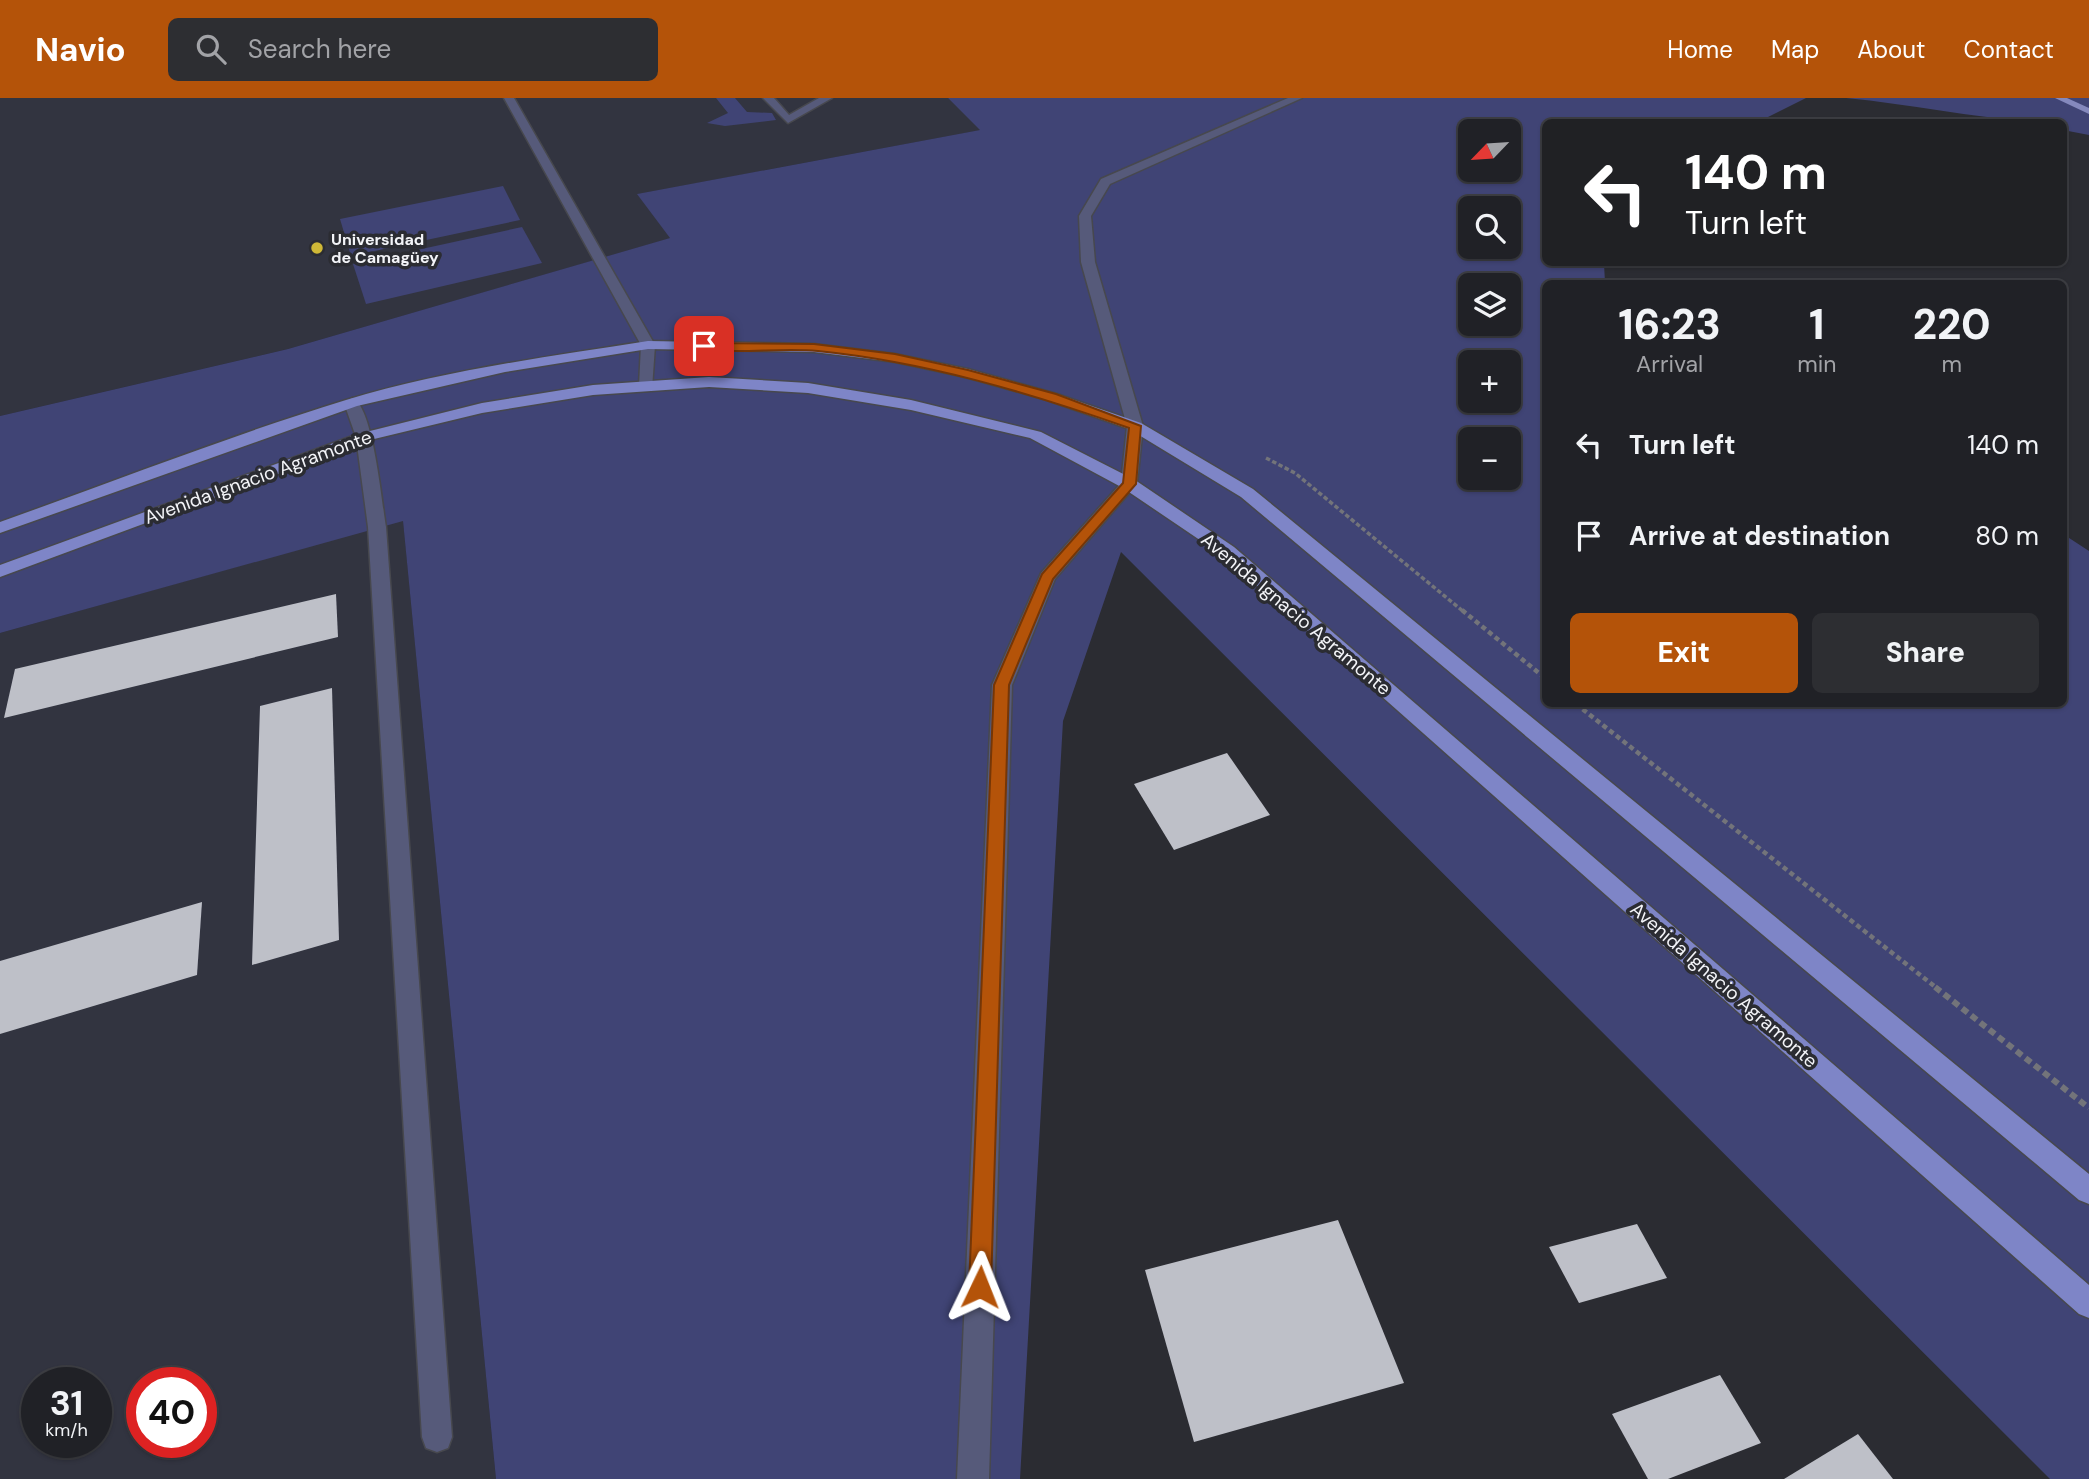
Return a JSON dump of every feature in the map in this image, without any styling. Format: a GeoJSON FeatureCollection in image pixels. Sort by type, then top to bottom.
{"type":"FeatureCollection","features":[{"type":"Feature","properties":{"kind":"main road","name":"Avenida Ignacio Agramonte"},"geometry":{"type":"LineString","coordinates":[[0,528],[352,403],[430,383],[505,368],[648,345],[814,348],[895,358],[968,373],[1052,397],[1135,426],[1247,493],[2089,1191]]}},
{"type":"Feature","properties":{"kind":"main road","name":"Avenida Ignacio Agramonte"},"geometry":{"type":"LineString","coordinates":[[0,571],[364,437],[482,408],[593,390],[709,382],[808,388],[911,405],[1035,435],[1129,484],[1228,551],[2089,1304]]}},
{"type":"Feature","properties":{"kind":"street"},"geometry":{"type":"LineString","coordinates":[[509,98],[648,345],[647,386]]}},
{"type":"Feature","properties":{"kind":"street"},"geometry":{"type":"LineString","coordinates":[[768,98],[788,120],[827,98]]}},
{"type":"Feature","properties":{"kind":"street"},"geometry":{"type":"LineString","coordinates":[[973,1479],[1002,685],[1047,577],[1129,484],[1135,426],[1088,262],[1085,216],[1105,182],[1297,98]]}},
{"type":"Feature","properties":{"kind":"street"},"geometry":{"type":"LineString","coordinates":[[352,403],[364,437],[377,527],[437,1437]]}},
{"type":"Feature","properties":{"kind":"path"},"geometry":{"type":"LineString","coordinates":[[1580,707],[2089,1108]]}},
{"type":"Feature","properties":{"kind":"shaded area","name":"Universidad de Camagüey"},"geometry":{"type":"Polygon","coordinates":[[[0,98],[948,98],[981,130],[638,194],[671,238],[288,349],[0,416],[0,98]]]}},
{"type":"Feature","properties":{"kind":"shaded area"},"geometry":{"type":"Polygon","coordinates":[[[716,98],[735,98],[747,112],[772,113],[776,120],[725,126],[707,123],[728,113],[716,98]]]}},
{"type":"Feature","properties":{"kind":"shaded area"},"geometry":{"type":"Polygon","coordinates":[[[948,98],[1806,98],[1764,119],[1542,119],[1542,266],[1604,266],[1605,280],[1542,280],[1542,707],[2067,707],[2067,537],[2089,551],[2089,1479],[2050,1479],[1121,552],[1063,721],[1020,1479],[496,1479],[403,521],[0,633],[0,416],[288,349],[670,238],[637,194],[980,130],[948,98]]]}},
{"type":"Feature","properties":{"kind":"shaded area"},"geometry":{"type":"Polygon","coordinates":[[[1846,98],[2089,98],[2089,135],[2067,131],[2067,119],[1982,116],[1846,98]]]}},
{"type":"Feature","properties":{"kind":"shaded area"},"geometry":{"type":"Polygon","coordinates":[[[503,186],[520,220],[351,256],[340,219],[503,186]]]}},
{"type":"Feature","properties":{"kind":"shaded area"},"geometry":{"type":"Polygon","coordinates":[[[522,227],[542,263],[366,304],[353,264],[522,227]]]}},
{"type":"Feature","properties":{"kind":"shaded area"},"geometry":{"type":"Polygon","coordinates":[[[403,520],[496,1479],[0,1479],[0,633],[403,520]]]}},
{"type":"Feature","properties":{"kind":"building"},"geometry":{"type":"Polygon","coordinates":[[[336,594],[338,637],[4,718],[15,669],[336,594]]]}},
{"type":"Feature","properties":{"kind":"building"},"geometry":{"type":"Polygon","coordinates":[[[332,688],[339,940],[252,965],[260,706],[332,688]]]}},
{"type":"Feature","properties":{"kind":"building"},"geometry":{"type":"Polygon","coordinates":[[[1227,753],[1270,815],[1174,850],[1134,784],[1227,753]]]}},
{"type":"Feature","properties":{"kind":"building"},"geometry":{"type":"Polygon","coordinates":[[[202,902],[197,975],[0,1034],[0,961],[202,902]]]}},
{"type":"Feature","properties":{"kind":"building"},"geometry":{"type":"Polygon","coordinates":[[[1338,1220],[1404,1383],[1194,1442],[1145,1270],[1338,1220]]]}},
{"type":"Feature","properties":{"kind":"building"},"geometry":{"type":"Polygon","coordinates":[[[1637,1224],[1667,1278],[1579,1303],[1549,1247],[1637,1224]]]}},
{"type":"Feature","properties":{"kind":"building"},"geometry":{"type":"Polygon","coordinates":[[[1720,1375],[1761,1443],[1668,1479],[1648,1479],[1612,1414],[1720,1375]]]}},
{"type":"Feature","properties":{"kind":"building"},"geometry":{"type":"Polygon","coordinates":[[[1858,1434],[1893,1479],[1784,1479],[1858,1434]]]}},
{"type":"Feature","properties":{"kind":"waterway"},"geometry":{"type":"LineString","coordinates":[[2060,98],[2089,111]]}},
{"type":"Feature","properties":{"kind":"place","name":"Universidad de Camagüey"},"geometry":{"type":"Point","coordinates":[317,248]}},
{"type":"Feature","properties":{"kind":"route"},"geometry":{"type":"LineString","coordinates":[[704,346],[814,348],[895,358],[968,373],[1052,397],[1135,426],[1129,484],[1047,577],[1002,685],[980,1287]]}}]}
